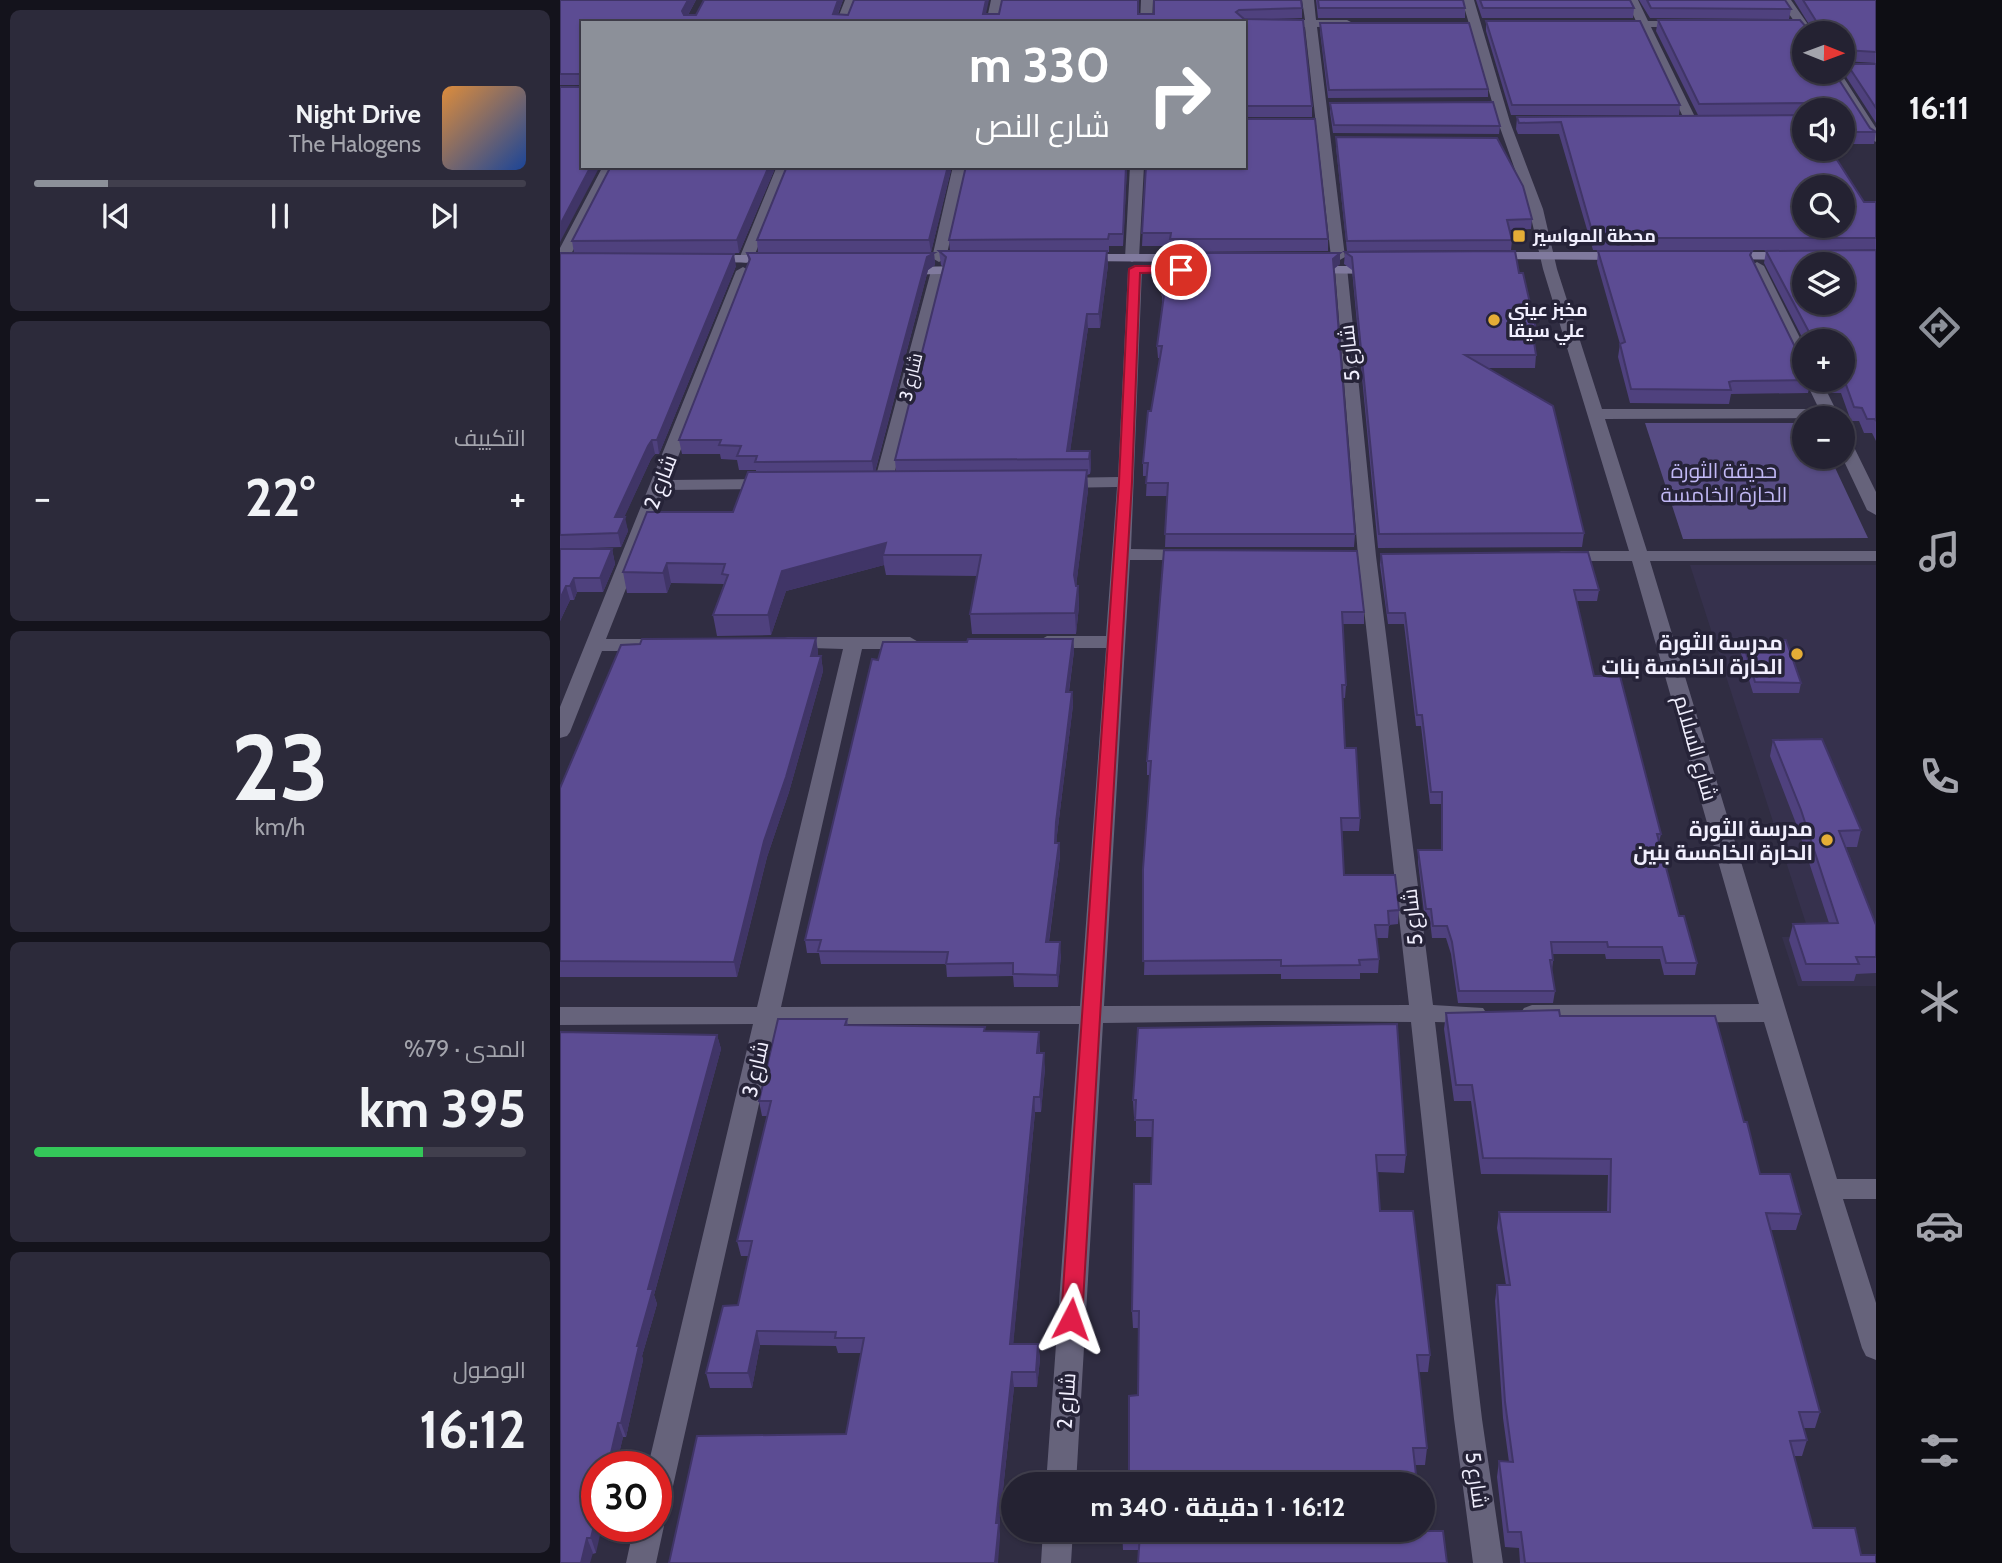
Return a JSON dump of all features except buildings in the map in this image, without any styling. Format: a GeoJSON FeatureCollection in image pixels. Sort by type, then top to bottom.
{"type":"FeatureCollection","features":[{"type":"Feature","properties":{"kind":"main road"},"geometry":{"type":"LineString","coordinates":[[898,259],[938,265]]}},
{"type":"Feature","properties":{"kind":"main road"},"geometry":{"type":"LineString","coordinates":[[1066,264],[1134,264],[1214,259]]}},
{"type":"Feature","properties":{"kind":"main road"},"geometry":{"type":"LineString","coordinates":[[1792,261],[1712,261],[1757,266],[1792,263]]}},
{"type":"Feature","properties":{"kind":"main road"},"geometry":{"type":"LineString","coordinates":[[1479,263],[1637,262]]}},
{"type":"Feature","properties":{"kind":"main road"},"geometry":{"type":"LineString","coordinates":[[1294,264],[1395,263]]}},
{"type":"Feature","properties":{"kind":"main road"},"geometry":{"type":"LineString","coordinates":[[882,271],[938,265],[988,264]]}},
{"type":"Feature","properties":{"kind":"main road"},"geometry":{"type":"LineString","coordinates":[[1134,264],[1199,270]]}},
{"type":"Feature","properties":{"kind":"main road"},"geometry":{"type":"LineString","coordinates":[[699,265],[786,265]]}},
{"type":"Feature","properties":{"kind":"street"},"geometry":{"type":"LineString","coordinates":[[843,21],[851,0]]}},
{"type":"Feature","properties":{"kind":"street"},"geometry":{"type":"LineString","coordinates":[[992,21],[997,0]]}},
{"type":"Feature","properties":{"kind":"street"},"geometry":{"type":"LineString","coordinates":[[1146,21],[1147,0]]}},
{"type":"Feature","properties":{"kind":"street","name":"شارع 5"},"geometry":{"type":"LineString","coordinates":[[1308,0],[1327,105],[1315,124],[1333,140],[1340,264],[1367,556],[1423,1015],[1468,1419],[1488,1563]]}},
{"type":"Feature","properties":{"kind":"street","name":"شارع السلالم"},"geometry":{"type":"LineString","coordinates":[[1468,0],[1493,104],[1511,121],[1505,141],[1536,209],[1549,262],[1639,554],[1773,1013],[1876,1348]]}},
{"type":"Feature","properties":{"kind":"street"},"geometry":{"type":"LineString","coordinates":[[1632,0],[1690,121]]}},
{"type":"Feature","properties":{"kind":"street"},"geometry":{"type":"LineString","coordinates":[[1785,0],[1799,21]]}},
{"type":"Feature","properties":{"kind":"street"},"geometry":{"type":"LineString","coordinates":[[1246,24],[1366,23]]}},
{"type":"Feature","properties":{"kind":"street"},"geometry":{"type":"LineString","coordinates":[[1605,24],[1697,24]]}},
{"type":"Feature","properties":{"kind":"street"},"geometry":{"type":"LineString","coordinates":[[1840,84],[1859,121],[1876,138]]}},
{"type":"Feature","properties":{"kind":"street"},"geometry":{"type":"LineString","coordinates":[[566,264],[609,168]]}},
{"type":"Feature","properties":{"kind":"street","name":"شارع 2"},"geometry":{"type":"LineString","coordinates":[[560,733],[783,168]]}},
{"type":"Feature","properties":{"kind":"street","name":"شارع 3"},"geometry":{"type":"LineString","coordinates":[[883,483],[960,168]]}},
{"type":"Feature","properties":{"kind":"street","name":"شارع 2"},"geometry":{"type":"LineString","coordinates":[[1062,1472],[1126,482],[1137,168]]}},
{"type":"Feature","properties":{"kind":"street"},"geometry":{"type":"LineString","coordinates":[[1757,266],[1792,337]]}},
{"type":"Feature","properties":{"kind":"street"},"geometry":{"type":"LineString","coordinates":[[1595,414],[1792,416]]}},
{"type":"Feature","properties":{"kind":"street"},"geometry":{"type":"LineString","coordinates":[[1855,466],[1876,510]]}},
{"type":"Feature","properties":{"kind":"street"},"geometry":{"type":"LineString","coordinates":[[1045,483],[1126,482]]}},
{"type":"Feature","properties":{"kind":"street"},"geometry":{"type":"LineString","coordinates":[[659,485],[791,484]]}},
{"type":"Feature","properties":{"kind":"street"},"geometry":{"type":"LineString","coordinates":[[1121,554],[1217,555]]}},
{"type":"Feature","properties":{"kind":"street"},"geometry":{"type":"LineString","coordinates":[[607,555],[631,555]]}},
{"type":"Feature","properties":{"kind":"street"},"geometry":{"type":"LineString","coordinates":[[1546,556],[1876,555]]}},
{"type":"Feature","properties":{"kind":"street"},"geometry":{"type":"LineString","coordinates":[[1033,642],[1115,642]]}},
{"type":"Feature","properties":{"kind":"street"},"geometry":{"type":"LineString","coordinates":[[772,643],[922,643]]}},
{"type":"Feature","properties":{"kind":"street","name":"شارع 3"},"geometry":{"type":"LineString","coordinates":[[666,1451],[854,643]]}},
{"type":"Feature","properties":{"kind":"street"},"geometry":{"type":"LineString","coordinates":[[595,645],[663,645]]}},
{"type":"Feature","properties":{"kind":"street"},"geometry":{"type":"LineString","coordinates":[[560,1016],[1090,1016],[1258,1012],[1423,1015],[1773,1013]]}},
{"type":"Feature","properties":{"kind":"street"},"geometry":{"type":"LineString","coordinates":[[1826,1189],[1876,1189]]}},
{"type":"Feature","properties":{"kind":"street"},"geometry":{"type":"LineString","coordinates":[[641,1563],[646,1542]]}},
{"type":"Feature","properties":{"kind":"street"},"geometry":{"type":"LineString","coordinates":[[1056,1563],[1057,1542]]}},
{"type":"Feature","properties":{"kind":"shaded area"},"geometry":{"type":"Polygon","coordinates":[[[1690,565],[1876,565],[1876,986],[1798,986],[1782,937],[1810,936],[1690,565]]]}},
{"type":"Feature","properties":{"kind":"green space","name":"حديقة الثورة الحارة الخامسة"},"geometry":{"type":"Polygon","coordinates":[[[1645,423],[1792,423],[1792,469],[1836,469],[1868,538],[1683,539],[1645,423]]]}},
{"type":"Feature","properties":{"kind":"place","name":"محطة المواسير"},"geometry":{"type":"Point","coordinates":[1519,236]}},
{"type":"Feature","properties":{"kind":"place","name":"مخبز عيني علي سيقا"},"geometry":{"type":"Point","coordinates":[1494,320]}},
{"type":"Feature","properties":{"kind":"place","name":"مدرسة الثورة الحارة الخامسة بنات"},"geometry":{"type":"Point","coordinates":[1797,654]}},
{"type":"Feature","properties":{"kind":"place","name":"مدرسة الثورة الحارة الخامسة بنين"},"geometry":{"type":"Point","coordinates":[1827,840]}},
{"type":"Feature","properties":{"kind":"route"},"geometry":{"type":"LineString","coordinates":[[1071,1319],[1126,482],[1135,269],[1181,270]]}}]}
